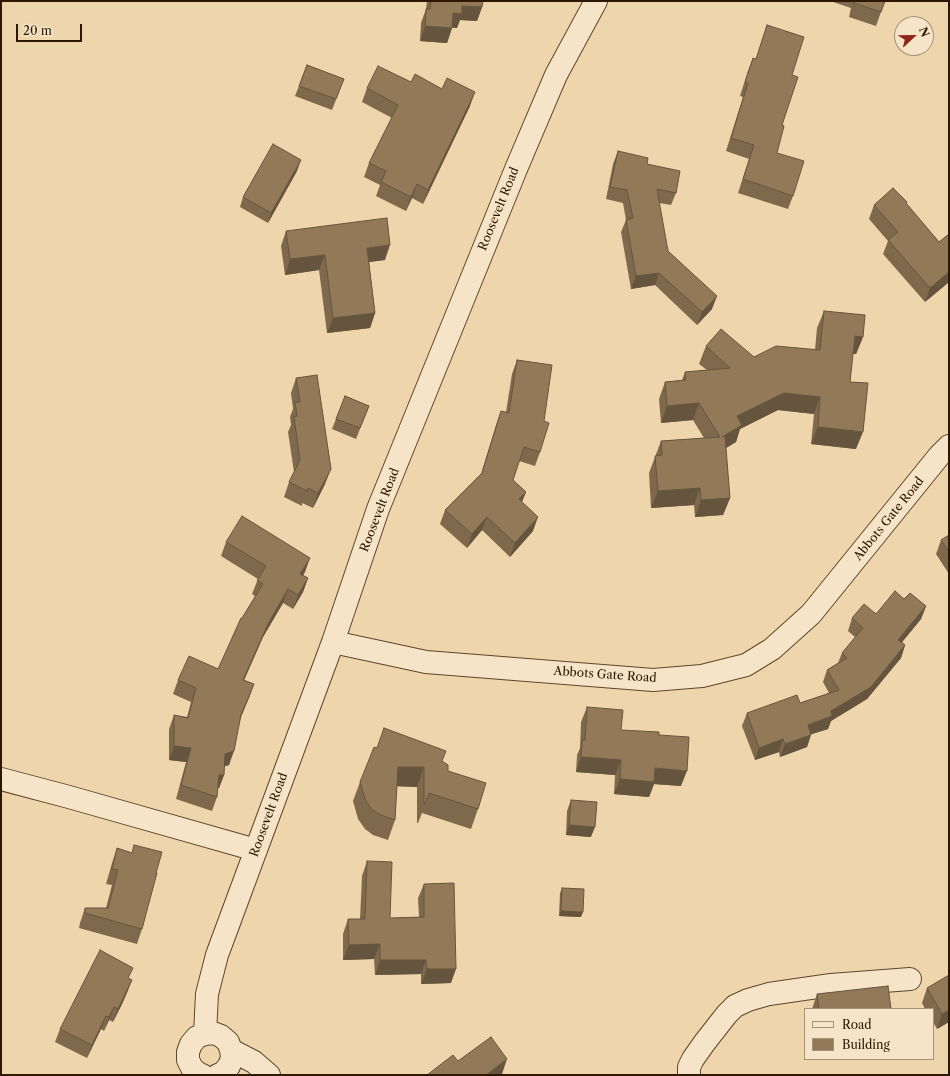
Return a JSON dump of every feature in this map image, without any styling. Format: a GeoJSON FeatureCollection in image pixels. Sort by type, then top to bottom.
{"type":"FeatureCollection","features":[{"type":"Feature","properties":{"kind":"street","name":"Roosevelt Road"},"geometry":{"type":"LineString","coordinates":[[205,1034],[207,994],[217,955],[333,642],[378,510],[513,176],[556,75],[596,1]]}},
{"type":"Feature","properties":{"kind":"street","name":"Abbots Gate Road"},"geometry":{"type":"LineString","coordinates":[[333,642],[426,662],[652,680],[702,676],[746,665],[772,649],[811,614],[934,462],[949,446]]}},
{"type":"Feature","properties":{"kind":"street"},"geometry":{"type":"LineString","coordinates":[[1,780],[69,797],[256,850]]}},
{"type":"Feature","properties":{"kind":"street"},"geometry":{"type":"LineString","coordinates":[[689,1075],[689,1067],[693,1059],[727,1014],[735,1006],[748,1000],[769,994],[831,985],[910,979]]}},
{"type":"Feature","properties":{"kind":"street"},"geometry":{"type":"LineString","coordinates":[[202,1075],[192,1068],[188,1060],[188,1052],[191,1044],[197,1037],[213,1033],[221,1036],[228,1042],[232,1058],[229,1066],[223,1073],[218,1075]]}},
{"type":"Feature","properties":{"kind":"street"},"geometry":{"type":"LineString","coordinates":[[231,1050],[254,1062],[269,1075]]}},
{"type":"Feature","properties":{"kind":"building"},"geometry":{"type":"Polygon","coordinates":[[[431,1],[483,1],[482,7],[462,6],[462,14],[453,13],[452,28],[425,26],[426,9],[430,9],[431,1]]]}},
{"type":"Feature","properties":{"kind":"building"},"geometry":{"type":"Polygon","coordinates":[[[854,1],[885,1],[881,12],[854,3],[854,1]]]}},
{"type":"Feature","properties":{"kind":"building"},"geometry":{"type":"Polygon","coordinates":[[[767,25],[804,37],[792,75],[798,77],[782,125],[784,126],[777,153],[804,161],[793,196],[743,179],[754,145],[731,138],[748,83],[745,82],[753,58],[756,59],[767,25]]]}},
{"type":"Feature","properties":{"kind":"building"},"geometry":{"type":"Polygon","coordinates":[[[307,65],[344,79],[336,99],[299,86],[307,65]]]}},
{"type":"Feature","properties":{"kind":"building"},"geometry":{"type":"Polygon","coordinates":[[[378,66],[411,82],[415,74],[442,89],[447,78],[475,92],[428,190],[417,184],[411,197],[381,182],[386,171],[369,163],[398,105],[367,88],[378,66]]]}},
{"type":"Feature","properties":{"kind":"building"},"geometry":{"type":"Polygon","coordinates":[[[273,144],[301,160],[271,213],[243,197],[273,144]]]}},
{"type":"Feature","properties":{"kind":"building"},"geometry":{"type":"Polygon","coordinates":[[[618,151],[648,158],[647,164],[680,171],[676,193],[657,189],[668,251],[717,296],[702,312],[659,273],[636,276],[626,220],[633,218],[627,190],[610,187],[618,151]]]}},
{"type":"Feature","properties":{"kind":"building"},"geometry":{"type":"Polygon","coordinates":[[[893,188],[907,202],[906,203],[939,242],[949,234],[949,272],[930,288],[888,240],[898,232],[874,205],[893,188]]]}},
{"type":"Feature","properties":{"kind":"building"},"geometry":{"type":"Polygon","coordinates":[[[387,218],[390,245],[367,248],[375,313],[333,318],[325,255],[290,259],[286,231],[387,218]]]}},
{"type":"Feature","properties":{"kind":"building"},"geometry":{"type":"Polygon","coordinates":[[[824,311],[865,315],[863,337],[855,336],[850,382],[868,383],[863,432],[818,427],[820,397],[784,393],[737,416],[742,425],[722,437],[725,436],[730,498],[701,500],[700,488],[658,491],[655,456],[662,455],[661,441],[720,437],[699,403],[667,406],[665,382],[686,380],[685,372],[730,368],[706,346],[721,329],[754,357],[776,346],[820,350],[824,311]]]}},
{"type":"Feature","properties":{"kind":"building"},"geometry":{"type":"Polygon","coordinates":[[[517,360],[552,365],[544,421],[549,423],[540,452],[524,447],[513,480],[526,492],[519,499],[538,517],[515,543],[487,517],[472,534],[445,510],[482,473],[501,411],[509,413],[517,360]]]}},
{"type":"Feature","properties":{"kind":"building"},"geometry":{"type":"Polygon","coordinates":[[[317,375],[331,469],[318,493],[308,488],[307,491],[289,482],[300,460],[294,417],[297,416],[295,402],[300,402],[296,378],[317,375]]]}},
{"type":"Feature","properties":{"kind":"building"},"geometry":{"type":"Polygon","coordinates":[[[345,396],[369,406],[360,428],[336,419],[345,396]]]}},
{"type":"Feature","properties":{"kind":"building"},"geometry":{"type":"Polygon","coordinates":[[[242,516],[310,558],[300,574],[308,578],[298,595],[288,589],[268,624],[243,680],[254,684],[241,715],[234,751],[225,754],[224,775],[219,775],[217,797],[181,785],[191,748],[174,746],[174,715],[188,718],[196,688],[178,680],[189,656],[218,669],[241,618],[263,584],[257,581],[266,566],[226,542],[242,516]]]}},
{"type":"Feature","properties":{"kind":"building"},"geometry":{"type":"Polygon","coordinates":[[[949,535],[949,552],[941,540],[949,535]]]}},
{"type":"Feature","properties":{"kind":"building"},"geometry":{"type":"Polygon","coordinates":[[[895,591],[904,599],[910,593],[926,606],[898,640],[905,645],[871,687],[831,711],[832,716],[808,725],[811,735],[785,744],[783,739],[759,748],[747,713],[797,695],[800,703],[839,690],[827,670],[847,658],[842,653],[863,628],[852,618],[864,604],[876,614],[895,591]]]}},
{"type":"Feature","properties":{"kind":"building"},"geometry":{"type":"Polygon","coordinates":[[[587,707],[623,710],[621,730],[659,732],[659,735],[689,737],[687,771],[655,768],[654,782],[620,779],[621,760],[581,757],[582,740],[585,740],[587,707]]]}},
{"type":"Feature","properties":{"kind":"building"},"geometry":{"type":"Polygon","coordinates":[[[384,728],[446,751],[442,761],[448,765],[448,771],[486,783],[478,809],[429,793],[424,804],[424,767],[398,767],[395,820],[372,810],[365,799],[360,782],[374,747],[377,748],[384,728]]]}},
{"type":"Feature","properties":{"kind":"building"},"geometry":{"type":"Polygon","coordinates":[[[571,800],[597,802],[595,827],[569,825],[571,800]]]}},
{"type":"Feature","properties":{"kind":"building"},"geometry":{"type":"Polygon","coordinates":[[[134,845],[162,852],[142,929],[85,913],[85,908],[108,908],[118,870],[112,869],[117,848],[132,853],[134,845]]]}},
{"type":"Feature","properties":{"kind":"building"},"geometry":{"type":"Polygon","coordinates":[[[367,861],[392,862],[390,918],[424,917],[424,884],[454,883],[456,969],[427,969],[426,960],[380,960],[380,944],[349,945],[348,919],[365,919],[367,861]]]}},
{"type":"Feature","properties":{"kind":"building"},"geometry":{"type":"Polygon","coordinates":[[[562,888],[584,889],[583,912],[561,911],[562,888]]]}},
{"type":"Feature","properties":{"kind":"building"},"geometry":{"type":"Polygon","coordinates":[[[100,950],[133,968],[128,978],[132,980],[118,1009],[114,1007],[109,1017],[106,1016],[92,1045],[60,1029],[100,950]]]}},
{"type":"Feature","properties":{"kind":"building"},"geometry":{"type":"Polygon","coordinates":[[[949,975],[949,1010],[942,1014],[927,988],[949,975]]]}},
{"type":"Feature","properties":{"kind":"building"},"geometry":{"type":"Polygon","coordinates":[[[888,986],[891,1008],[819,1008],[817,994],[888,986]]]}},
{"type":"Feature","properties":{"kind":"building"},"geometry":{"type":"Polygon","coordinates":[[[491,1037],[507,1059],[486,1075],[427,1075],[453,1055],[458,1061],[491,1037]]]}}]}
